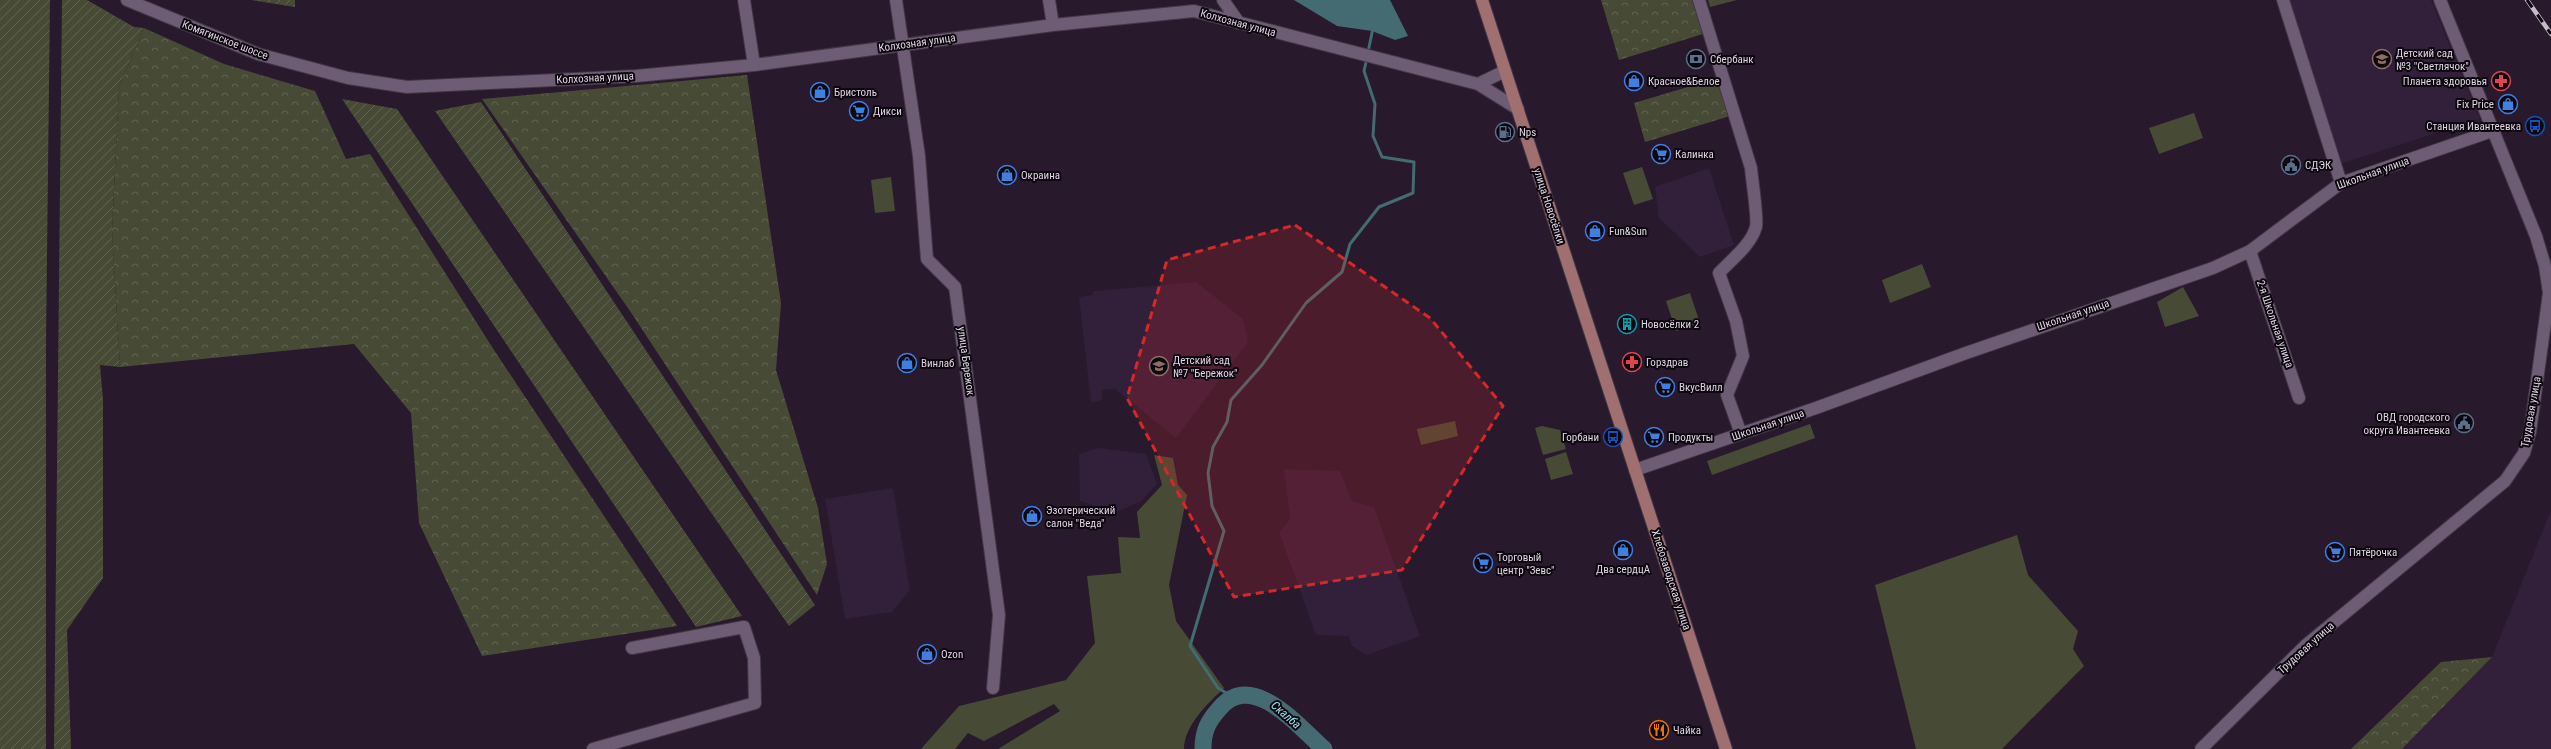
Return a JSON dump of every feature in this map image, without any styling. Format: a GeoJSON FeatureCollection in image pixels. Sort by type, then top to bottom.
{"type":"FeatureCollection","features":[{"type":"Feature","properties":{"kind":"main road","name":"улица Новосёлки"},"geometry":{"type":"LineString","coordinates":[[1482,0],[1616,412]]}},
{"type":"Feature","properties":{"kind":"main road","name":"Хлебозаводская улица"},"geometry":{"type":"LineString","coordinates":[[1616,412],[1726,749]]}},
{"type":"Feature","properties":{"kind":"street","name":"Комягинское шоссе"},"geometry":{"type":"LineString","coordinates":[[127,0],[258,54],[348,78]]}},
{"type":"Feature","properties":{"kind":"street"},"geometry":{"type":"LineString","coordinates":[[744,0],[754,65]]}},
{"type":"Feature","properties":{"kind":"street","name":"улица Бережок"},"geometry":{"type":"LineString","coordinates":[[896,0],[919,156],[927,259],[955,287],[999,615],[993,688]]}},
{"type":"Feature","properties":{"kind":"street"},"geometry":{"type":"LineString","coordinates":[[1049,0],[1053,25]]}},
{"type":"Feature","properties":{"kind":"street"},"geometry":{"type":"LineString","coordinates":[[1223,0],[1238,23]]}},
{"type":"Feature","properties":{"kind":"street"},"geometry":{"type":"LineString","coordinates":[[1699,0],[1751,168],[1756,227],[1742,249],[1719,273],[1736,321],[1743,356],[1727,395],[1741,434]]}},
{"type":"Feature","properties":{"kind":"street"},"geometry":{"type":"LineString","coordinates":[[2283,0],[2341,183]]}},
{"type":"Feature","properties":{"kind":"street","name":"Трудовая улица"},"geometry":{"type":"LineString","coordinates":[[2201,749],[2305,646],[2504,481],[2524,453],[2530,432],[2549,293],[2545,266],[2536,236],[2495,130],[2440,0]]}},
{"type":"Feature","properties":{"kind":"street","name":"Колхозная улица"},"geometry":{"type":"LineString","coordinates":[[348,78],[407,87],[430,87],[636,76],[754,65],[1053,25],[1194,11],[1359,55],[1478,84],[1518,109]]}},
{"type":"Feature","properties":{"kind":"street"},"geometry":{"type":"LineString","coordinates":[[1478,84],[1505,71]]}},
{"type":"Feature","properties":{"kind":"street","name":"Школьная улица"},"geometry":{"type":"LineString","coordinates":[[1635,470],[1741,434],[2094,308],[2213,268],[2250,251],[2341,183],[2495,130]]}},
{"type":"Feature","properties":{"kind":"street","name":"2-я Школьная улица"},"geometry":{"type":"LineString","coordinates":[[2250,251],[2300,398]]}},
{"type":"Feature","properties":{"kind":"street"},"geometry":{"type":"LineString","coordinates":[[593,749],[755,703],[754,658],[744,627],[632,648]]}},
{"type":"Feature","properties":{"kind":"highlighted area"},"geometry":{"type":"Polygon","coordinates":[[[1295,225],[1430,318],[1503,406],[1402,570],[1234,597],[1127,398],[1167,260],[1295,225]]]}},
{"type":"Feature","properties":{"kind":"shaded area"},"geometry":{"type":"Polygon","coordinates":[[[1294,0],[1390,0],[1408,36],[1395,40],[1372,31],[1337,26],[1294,0]]]}},
{"type":"Feature","properties":{"kind":"shaded area","name":"Детский сад №3 \"Светлячок\""},"geometry":{"type":"Polygon","coordinates":[[[2290,0],[2431,0],[2480,119],[2340,164],[2290,0]]]}},
{"type":"Feature","properties":{"kind":"shaded area"},"geometry":{"type":"Polygon","coordinates":[[[1709,168],[1734,245],[1700,257],[1659,218],[1655,187],[1709,168]]]}},
{"type":"Feature","properties":{"kind":"shaded area","name":"Детский сад №7 \"Бережок\""},"geometry":{"type":"Polygon","coordinates":[[[1196,282],[1243,319],[1248,342],[1176,438],[1115,389],[1102,390],[1102,400],[1091,403],[1079,297],[1092,295],[1094,291],[1196,282]]]}},
{"type":"Feature","properties":{"kind":"shaded area"},"geometry":{"type":"Polygon","coordinates":[[[1099,448],[1146,454],[1157,484],[1141,501],[1108,516],[1104,509],[1080,501],[1079,454],[1099,448]]]}},
{"type":"Feature","properties":{"kind":"shaded area"},"geometry":{"type":"Polygon","coordinates":[[[1284,469],[1340,471],[1352,501],[1374,507],[1420,636],[1367,655],[1352,646],[1349,636],[1316,635],[1279,532],[1290,519],[1284,469]]]}},
{"type":"Feature","properties":{"kind":"shaded area"},"geometry":{"type":"Polygon","coordinates":[[[893,488],[910,590],[892,612],[845,619],[825,499],[893,488]]]}},
{"type":"Feature","properties":{"kind":"shaded area"},"geometry":{"type":"Polygon","coordinates":[[[2551,510],[2551,749],[2402,749],[2492,657],[2551,510]]]}},
{"type":"Feature","properties":{"kind":"green space"},"geometry":{"type":"Polygon","coordinates":[[[0,0],[50,0],[46,344],[46,749],[0,749],[0,0]]]}},
{"type":"Feature","properties":{"kind":"green space"},"geometry":{"type":"Polygon","coordinates":[[[62,0],[87,0],[134,27],[144,28],[119,87],[112,231],[120,367],[100,365],[103,400],[103,578],[67,630],[71,749],[54,749],[62,0]]]}},
{"type":"Feature","properties":{"kind":"green space"},"geometry":{"type":"Polygon","coordinates":[[[251,0],[295,0],[295,7],[251,0]]]}},
{"type":"Feature","properties":{"kind":"green space"},"geometry":{"type":"Polygon","coordinates":[[[1601,0],[1696,0],[1706,33],[1619,60],[1601,0]]]}},
{"type":"Feature","properties":{"kind":"green space"},"geometry":{"type":"Polygon","coordinates":[[[1708,0],[1737,0],[1710,7],[1708,0]]]}},
{"type":"Feature","properties":{"kind":"green space"},"geometry":{"type":"Polygon","coordinates":[[[144,28],[224,64],[315,91],[346,159],[370,154],[494,350],[677,626],[482,656],[419,523],[411,413],[354,344],[120,367],[112,231],[119,87],[144,28]]]}},
{"type":"Feature","properties":{"kind":"green space"},"geometry":{"type":"Polygon","coordinates":[[[747,75],[781,303],[776,370],[818,508],[827,564],[817,595],[630,311],[482,99],[747,75]]]}},
{"type":"Feature","properties":{"kind":"green space"},"geometry":{"type":"Polygon","coordinates":[[[1718,78],[1730,116],[1645,142],[1634,103],[1718,78]]]}},
{"type":"Feature","properties":{"kind":"green space"},"geometry":{"type":"Polygon","coordinates":[[[342,99],[397,109],[742,616],[696,627],[342,99]]]}},
{"type":"Feature","properties":{"kind":"green space"},"geometry":{"type":"Polygon","coordinates":[[[481,102],[815,605],[789,626],[435,111],[481,102]]]}},
{"type":"Feature","properties":{"kind":"green space"},"geometry":{"type":"Polygon","coordinates":[[[2194,113],[2203,138],[2159,154],[2149,128],[2194,113]]]}},
{"type":"Feature","properties":{"kind":"green space"},"geometry":{"type":"Polygon","coordinates":[[[1642,167],[1653,199],[1634,205],[1623,173],[1642,167]]]}},
{"type":"Feature","properties":{"kind":"green space"},"geometry":{"type":"Polygon","coordinates":[[[891,177],[895,211],[875,213],[871,180],[891,177]]]}},
{"type":"Feature","properties":{"kind":"green space"},"geometry":{"type":"Polygon","coordinates":[[[1922,264],[1931,287],[1890,303],[1882,280],[1922,264]]]}},
{"type":"Feature","properties":{"kind":"green space"},"geometry":{"type":"Polygon","coordinates":[[[2183,287],[2199,316],[2165,327],[2157,302],[2183,287]]]}},
{"type":"Feature","properties":{"kind":"green space"},"geometry":{"type":"Polygon","coordinates":[[[1690,293],[1700,323],[1676,331],[1666,301],[1690,293]]]}},
{"type":"Feature","properties":{"kind":"green space"},"geometry":{"type":"Polygon","coordinates":[[[1455,421],[1458,436],[1421,445],[1417,429],[1455,421]]]}},
{"type":"Feature","properties":{"kind":"green space"},"geometry":{"type":"Polygon","coordinates":[[[1810,424],[1815,438],[1712,475],[1707,461],[1810,424]]]}},
{"type":"Feature","properties":{"kind":"green space"},"geometry":{"type":"Polygon","coordinates":[[[1542,426],[1560,430],[1566,449],[1543,455],[1535,428],[1542,426]]]}},
{"type":"Feature","properties":{"kind":"green space"},"geometry":{"type":"Polygon","coordinates":[[[1566,452],[1573,474],[1551,480],[1545,459],[1566,452]]]}},
{"type":"Feature","properties":{"kind":"green space"},"geometry":{"type":"Polygon","coordinates":[[[1154,455],[1173,458],[1178,485],[1187,495],[1169,585],[1176,621],[1224,688],[1204,708],[1192,724],[1185,740],[1184,749],[998,749],[1060,711],[1054,704],[984,741],[968,733],[955,749],[921,749],[959,706],[1066,680],[1095,643],[1087,576],[1121,573],[1118,537],[1140,538],[1137,512],[1162,485],[1154,455]]]}},
{"type":"Feature","properties":{"kind":"green space"},"geometry":{"type":"Polygon","coordinates":[[[2017,535],[2028,575],[2078,631],[2073,649],[2084,666],[2002,749],[1916,749],[1875,585],[2017,535]]]}},
{"type":"Feature","properties":{"kind":"green space"},"geometry":{"type":"Polygon","coordinates":[[[2492,657],[2402,749],[2351,749],[2441,662],[2492,657]]]}},
{"type":"Feature","properties":{"kind":"waterway"},"geometry":{"type":"LineString","coordinates":[[1368,52],[1373,28]]}},
{"type":"Feature","properties":{"kind":"waterway"},"geometry":{"type":"LineString","coordinates":[[1233,697],[1218,688],[1190,646],[1224,531],[1212,506],[1208,473],[1213,447],[1227,422],[1231,400],[1262,365],[1306,303],[1342,272],[1350,244],[1379,207],[1413,193],[1414,162],[1382,157],[1373,136],[1375,104],[1364,71],[1367,58]]}},
{"type":"Feature","properties":{"kind":"waterway","name":"Скалба"},"geometry":{"type":"LineString","coordinates":[[1203,749],[1205,732],[1209,722],[1220,708],[1233,698],[1247,695],[1261,698],[1275,706],[1289,716],[1324,749]]}},
{"type":"Feature","properties":{"kind":"railway"},"geometry":{"type":"LineString","coordinates":[[2527,0],[2551,34]]}},
{"type":"Feature","properties":{"kind":"place","name":"Сбербанк"},"geometry":{"type":"Point","coordinates":[1696,59]}},
{"type":"Feature","properties":{"kind":"place","name":"Детский сад №3 \"Светлячок\""},"geometry":{"type":"Point","coordinates":[2382,59]}},
{"type":"Feature","properties":{"kind":"place","name":"Красное&Белое"},"geometry":{"type":"Point","coordinates":[1634,81]}},
{"type":"Feature","properties":{"kind":"place","name":"Планета здоровья"},"geometry":{"type":"Point","coordinates":[2501,81]}},
{"type":"Feature","properties":{"kind":"place","name":"Бристоль"},"geometry":{"type":"Point","coordinates":[820,92]}},
{"type":"Feature","properties":{"kind":"place","name":"Fix Price"},"geometry":{"type":"Point","coordinates":[2508,104]}},
{"type":"Feature","properties":{"kind":"place","name":"Дикси"},"geometry":{"type":"Point","coordinates":[859,111]}},
{"type":"Feature","properties":{"kind":"place","name":"Станция Ивантеевка"},"geometry":{"type":"Point","coordinates":[2535,126]}},
{"type":"Feature","properties":{"kind":"place","name":"Nps"},"geometry":{"type":"Point","coordinates":[1505,132]}},
{"type":"Feature","properties":{"kind":"place","name":"Калинка"},"geometry":{"type":"Point","coordinates":[1661,154]}},
{"type":"Feature","properties":{"kind":"place","name":"СДЭК"},"geometry":{"type":"Point","coordinates":[2291,165]}},
{"type":"Feature","properties":{"kind":"place","name":"Окраина"},"geometry":{"type":"Point","coordinates":[1007,175]}},
{"type":"Feature","properties":{"kind":"place","name":"Fun&Sun"},"geometry":{"type":"Point","coordinates":[1595,231]}},
{"type":"Feature","properties":{"kind":"place","name":"Новосёлки 2"},"geometry":{"type":"Point","coordinates":[1627,324]}},
{"type":"Feature","properties":{"kind":"place","name":"Горздрав"},"geometry":{"type":"Point","coordinates":[1632,362]}},
{"type":"Feature","properties":{"kind":"place","name":"Винлаб"},"geometry":{"type":"Point","coordinates":[907,363]}},
{"type":"Feature","properties":{"kind":"place","name":"Детский сад №7 \"Бережок\""},"geometry":{"type":"Point","coordinates":[1159,366]}},
{"type":"Feature","properties":{"kind":"place","name":"ВкусВилл"},"geometry":{"type":"Point","coordinates":[1665,387]}},
{"type":"Feature","properties":{"kind":"place","name":"ОВД городского округа Ивантеевка"},"geometry":{"type":"Point","coordinates":[2464,423]}},
{"type":"Feature","properties":{"kind":"place","name":"Горбани"},"geometry":{"type":"Point","coordinates":[1613,437]}},
{"type":"Feature","properties":{"kind":"place","name":"Продукты"},"geometry":{"type":"Point","coordinates":[1654,437]}},
{"type":"Feature","properties":{"kind":"place","name":"Эзотерический салон \"Веда\""},"geometry":{"type":"Point","coordinates":[1032,516]}},
{"type":"Feature","properties":{"kind":"place","name":"Два сердцА"},"geometry":{"type":"Point","coordinates":[1623,550]}},
{"type":"Feature","properties":{"kind":"place","name":"Пятёрочка"},"geometry":{"type":"Point","coordinates":[2335,552]}},
{"type":"Feature","properties":{"kind":"place","name":"Торговый центр \"Зевс\""},"geometry":{"type":"Point","coordinates":[1483,563]}},
{"type":"Feature","properties":{"kind":"place","name":"Ozon"},"geometry":{"type":"Point","coordinates":[927,654]}},
{"type":"Feature","properties":{"kind":"place","name":"Чайка"},"geometry":{"type":"Point","coordinates":[1659,730]}}]}
